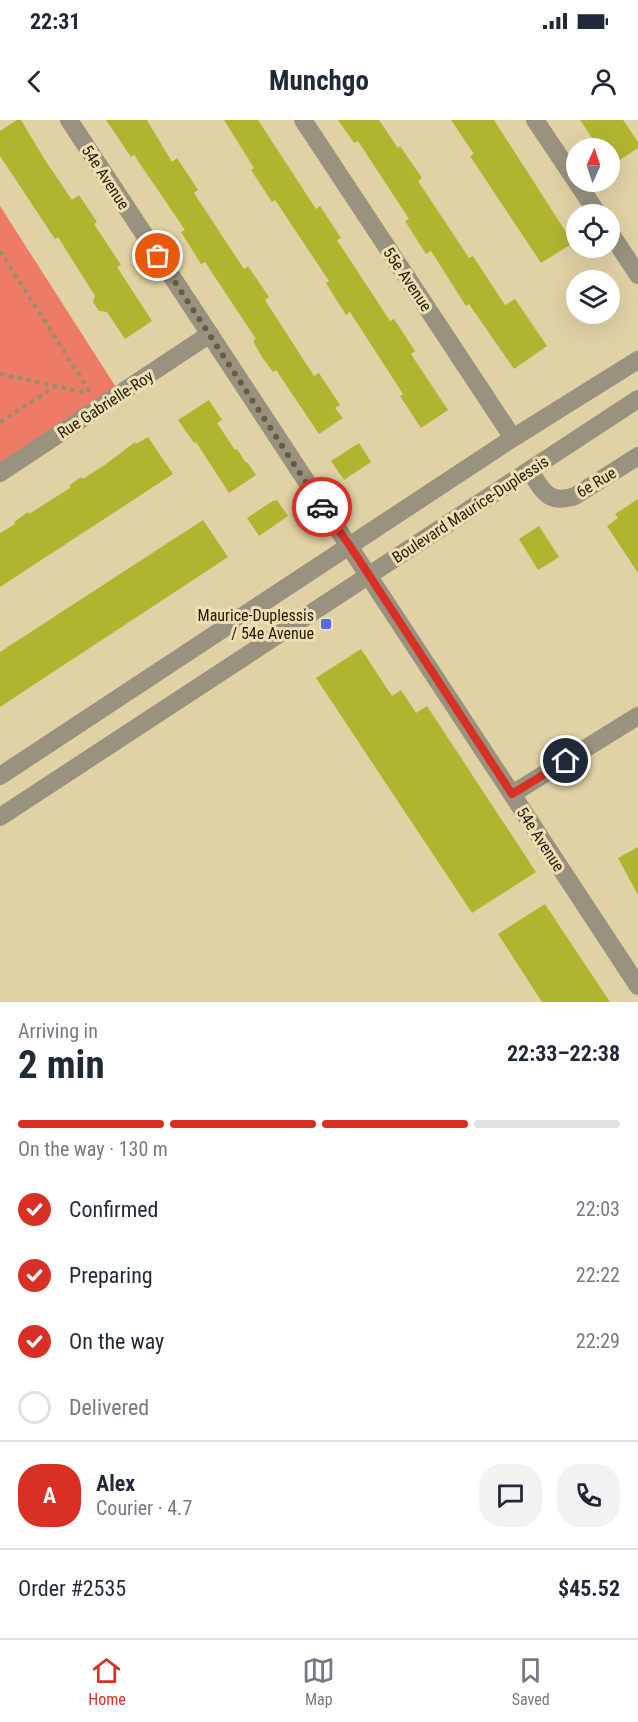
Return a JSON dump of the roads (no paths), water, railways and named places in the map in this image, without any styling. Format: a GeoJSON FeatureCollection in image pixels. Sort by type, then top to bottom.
{"type":"FeatureCollection","features":[{"type":"Feature","properties":{"kind":"street","name":"54e Avenue"},"geometry":{"type":"LineString","coordinates":[[69,120],[638,986]]}},
{"type":"Feature","properties":{"kind":"street","name":"55e Avenue"},"geometry":{"type":"LineString","coordinates":[[303,120],[513,438]]}},
{"type":"Feature","properties":{"kind":"street"},"geometry":{"type":"LineString","coordinates":[[535,120],[591,204]]}},
{"type":"Feature","properties":{"kind":"street"},"geometry":{"type":"LineString","coordinates":[[620,248],[638,275]]}},
{"type":"Feature","properties":{"kind":"street","name":"Rue Gabrielle-Roy"},"geometry":{"type":"LineString","coordinates":[[0,473],[210,334]]}},
{"type":"Feature","properties":{"kind":"street","name":"Boulevard Maurice-Duplessis"},"geometry":{"type":"LineString","coordinates":[[0,776],[513,438],[638,360]]}},
{"type":"Feature","properties":{"kind":"street","name":"Boulevard Maurice-Duplessis"},"geometry":{"type":"LineString","coordinates":[[0,817],[638,399]]}},
{"type":"Feature","properties":{"kind":"street","name":"6e Rue"},"geometry":{"type":"LineString","coordinates":[[530,471],[544,493],[559,499],[567,499],[638,456]]}},
{"type":"Feature","properties":{"kind":"street"},"geometry":{"type":"LineString","coordinates":[[512,794],[638,716]]}},
{"type":"Feature","properties":{"kind":"place","name":"Maurice-Duplessis / 54e Avenue"},"geometry":{"type":"Point","coordinates":[326,624]}}]}
